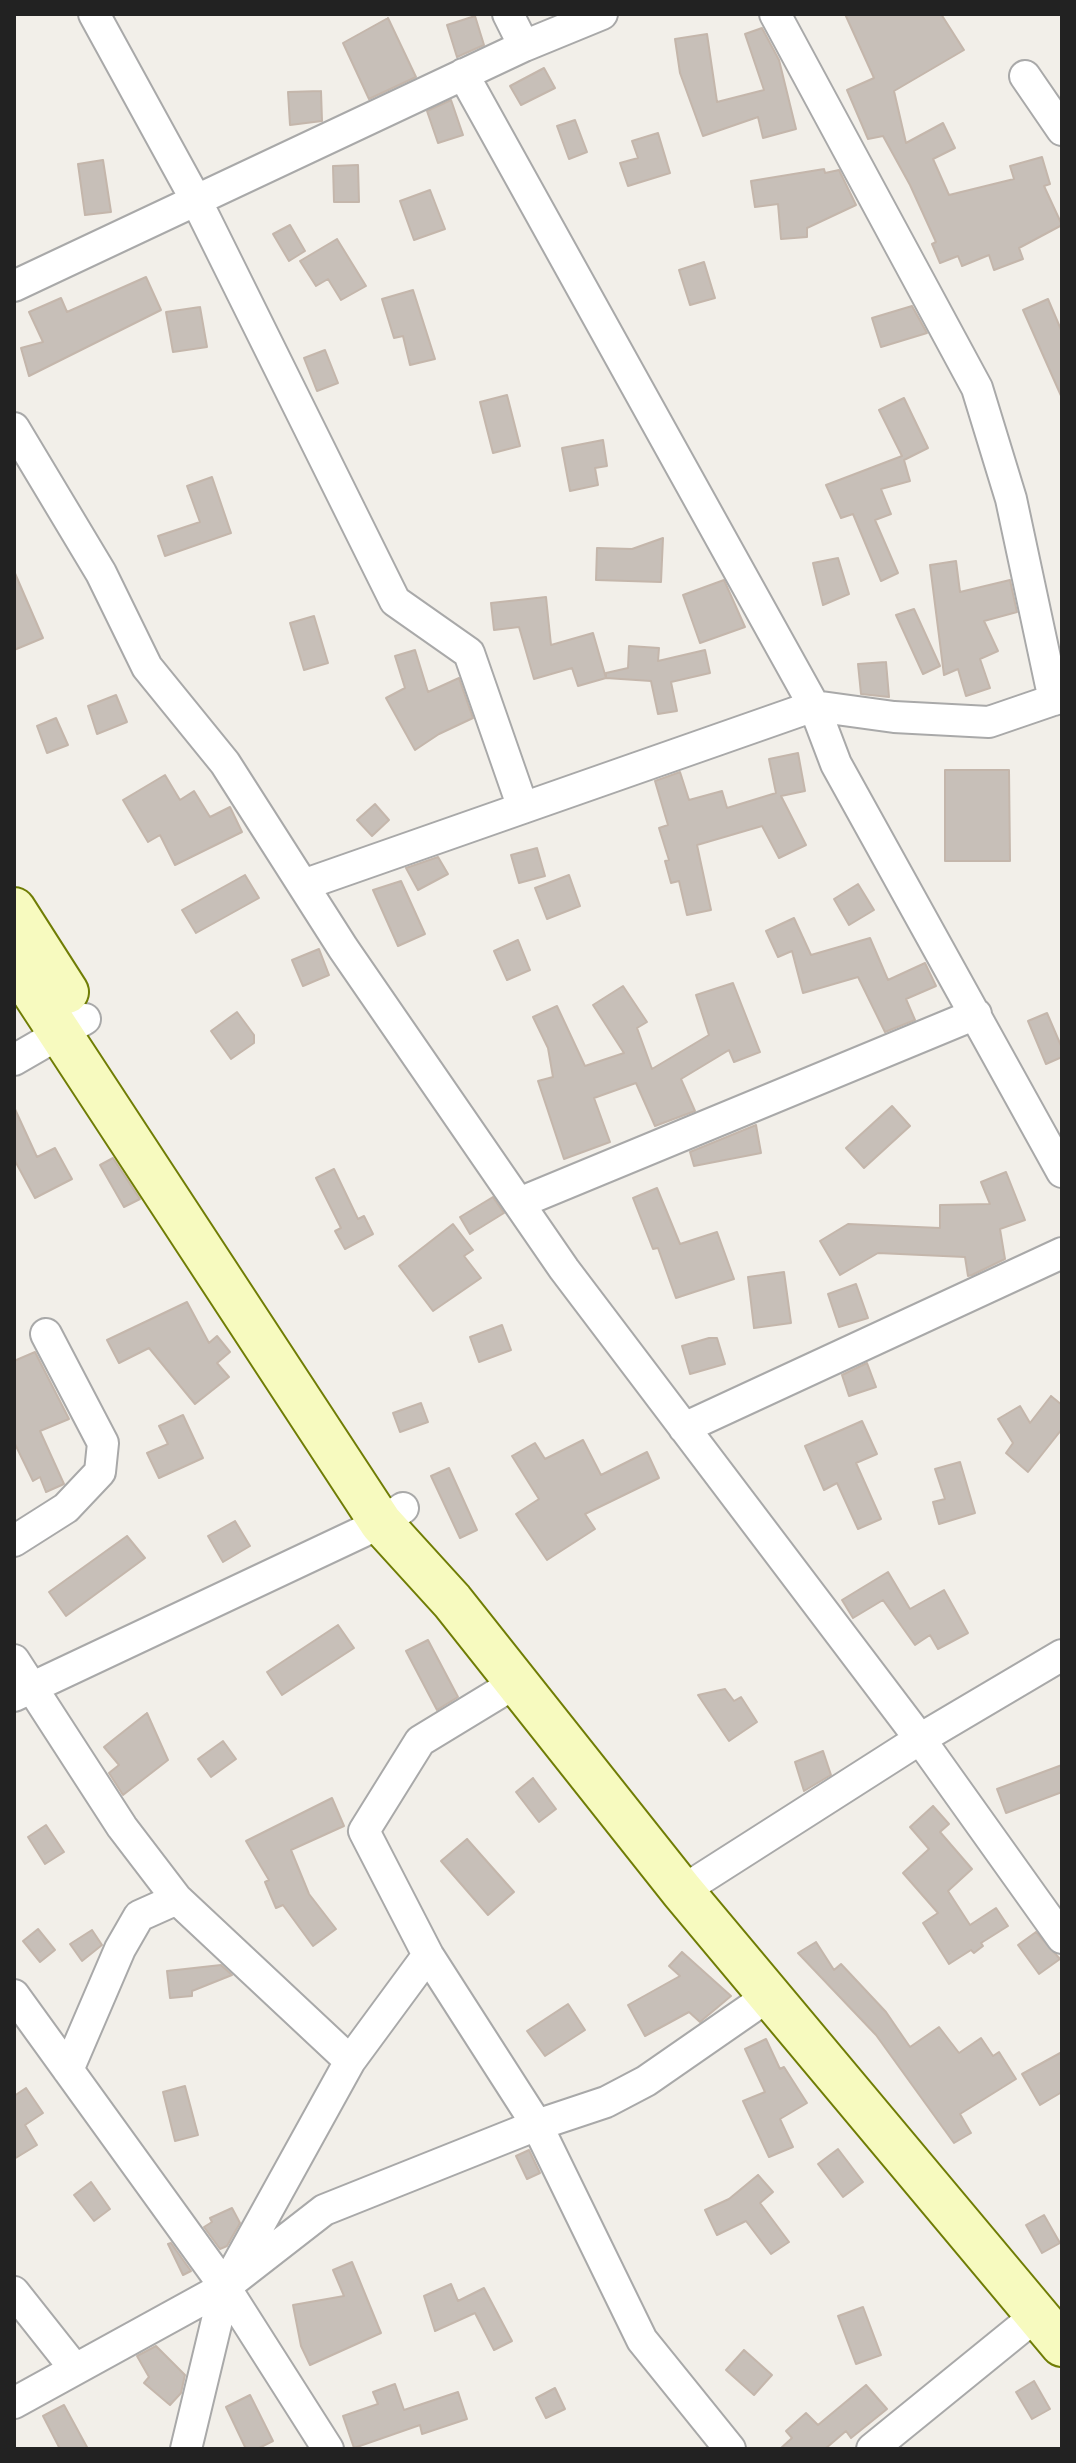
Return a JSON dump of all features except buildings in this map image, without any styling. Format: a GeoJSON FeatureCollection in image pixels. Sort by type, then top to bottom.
{"type":"FeatureCollection","features":[{"type":"Feature","properties":{"kind":"main road"},"geometry":{"type":"LineString","coordinates":[[14,909],[73,1027],[392,1516],[452,1601],[682,1891],[1055,2335]]}},
{"type":"Feature","properties":{"kind":"main road"},"geometry":{"type":"LineString","coordinates":[[14,963],[73,1027]]}},
{"type":"Feature","properties":{"kind":"street"},"geometry":{"type":"LineString","coordinates":[[94,14],[196,200],[395,601],[469,653],[523,808]]}},
{"type":"Feature","properties":{"kind":"street"},"geometry":{"type":"LineString","coordinates":[[508,14],[524,46]]}},
{"type":"Feature","properties":{"kind":"street"},"geometry":{"type":"LineString","coordinates":[[14,286],[463,74],[602,14]]}},
{"type":"Feature","properties":{"kind":"street"},"geometry":{"type":"LineString","coordinates":[[303,885],[814,706],[894,717],[989,722],[1058,698],[1011,499],[977,388],[775,14]]}},
{"type":"Feature","properties":{"kind":"street"},"geometry":{"type":"LineString","coordinates":[[463,74],[814,706],[836,764],[1062,1172]]}},
{"type":"Feature","properties":{"kind":"street"},"geometry":{"type":"LineString","coordinates":[[1025,76],[1062,130]]}},
{"type":"Feature","properties":{"kind":"street"},"geometry":{"type":"LineString","coordinates":[[14,428],[101,573],[147,667],[225,763],[303,885],[519,1203],[684,1428],[920,1739],[1062,1938]]}},
{"type":"Feature","properties":{"kind":"street"},"geometry":{"type":"LineString","coordinates":[[519,1203],[976,1014]]}},
{"type":"Feature","properties":{"kind":"street"},"geometry":{"type":"LineString","coordinates":[[14,1060],[73,1027]]}},
{"type":"Feature","properties":{"kind":"street"},"geometry":{"type":"LineString","coordinates":[[684,1428],[1062,1253]]}},
{"type":"Feature","properties":{"kind":"street"},"geometry":{"type":"LineString","coordinates":[[14,1541],[66,1508],[100,1472],[103,1443],[46,1334]]}},
{"type":"Feature","properties":{"kind":"street"},"geometry":{"type":"LineString","coordinates":[[23,1691],[392,1516]]}},
{"type":"Feature","properties":{"kind":"street"},"geometry":{"type":"LineString","coordinates":[[682,1891],[920,1739],[1062,1655]]}},
{"type":"Feature","properties":{"kind":"street"},"geometry":{"type":"LineString","coordinates":[[14,1660],[23,1691],[177,1899],[350,2061]]}},
{"type":"Feature","properties":{"kind":"street"},"geometry":{"type":"LineString","coordinates":[[517,1682],[420,1741],[364,1831],[428,1955],[537,2125],[642,2340],[730,2449]]}},
{"type":"Feature","properties":{"kind":"street"},"geometry":{"type":"LineString","coordinates":[[68,2070],[120,1949],[139,1916],[177,1899]]}},
{"type":"Feature","properties":{"kind":"street"},"geometry":{"type":"LineString","coordinates":[[186,2449],[225,2287],[350,2061],[428,1955]]}},
{"type":"Feature","properties":{"kind":"street"},"geometry":{"type":"LineString","coordinates":[[14,1995],[225,2287],[328,2449]]}},
{"type":"Feature","properties":{"kind":"street"},"geometry":{"type":"LineString","coordinates":[[14,2403],[225,2287],[324,2210],[537,2125],[606,2102],[646,2081],[770,1995]]}},
{"type":"Feature","properties":{"kind":"street"},"geometry":{"type":"LineString","coordinates":[[14,2292],[75,2369]]}},
{"type":"Feature","properties":{"kind":"street"},"geometry":{"type":"LineString","coordinates":[[872,2449],[1055,2335]]}}]}
